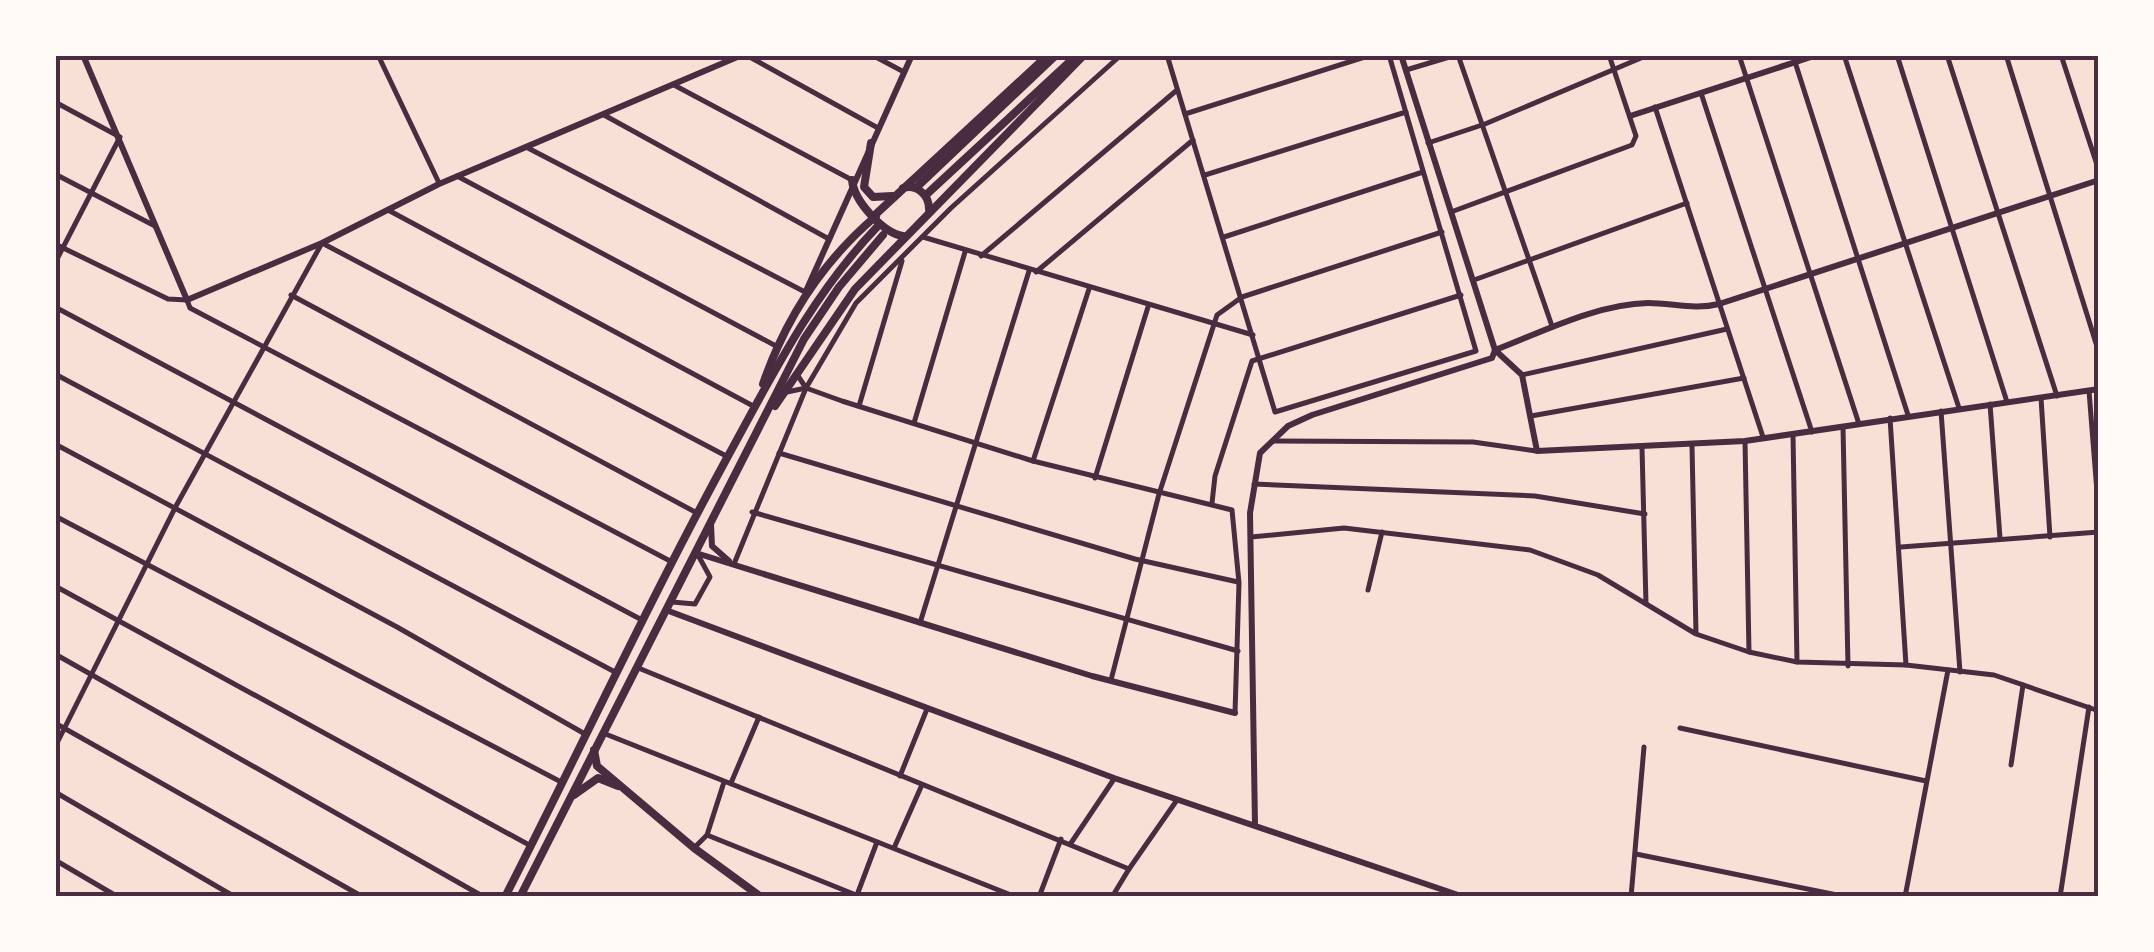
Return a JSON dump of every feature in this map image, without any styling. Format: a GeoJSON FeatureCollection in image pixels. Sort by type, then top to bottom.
{"type":"FeatureCollection","features":[{"type":"Feature","properties":{"kind":"main road"},"geometry":{"type":"LineString","coordinates":[[755,407],[776,346],[805,292],[892,196],[1048,55]]}},
{"type":"Feature","properties":{"kind":"main road"},"geometry":{"type":"LineString","coordinates":[[919,185],[1056,55]]}},
{"type":"Feature","properties":{"kind":"main road"},"geometry":{"type":"LineString","coordinates":[[928,194],[1081,55]]}},
{"type":"Feature","properties":{"kind":"main road"},"geometry":{"type":"LineString","coordinates":[[768,413],[788,392],[855,288],[1046,99],[1081,55]]}},
{"type":"Feature","properties":{"kind":"main road"},"geometry":{"type":"LineString","coordinates":[[871,142],[864,187],[873,197],[892,196]]}},
{"type":"Feature","properties":{"kind":"main road"},"geometry":{"type":"LineString","coordinates":[[852,180],[856,197],[892,233],[904,236]]}},
{"type":"Feature","properties":{"kind":"main road"},"geometry":{"type":"LineString","coordinates":[[903,188],[913,187],[924,194],[928,213]]}},
{"type":"Feature","properties":{"kind":"main road"},"geometry":{"type":"LineString","coordinates":[[505,897],[697,513],[812,305],[880,231],[824,307],[635,666],[520,897]]}},
{"type":"Feature","properties":{"kind":"main road"},"geometry":{"type":"LineString","coordinates":[[594,746],[598,766],[694,848],[761,897]]}},
{"type":"Feature","properties":{"kind":"main road"},"geometry":{"type":"LineString","coordinates":[[570,799],[598,778],[627,790]]}},
{"type":"Feature","properties":{"kind":"street"},"geometry":{"type":"LineString","coordinates":[[83,55],[190,308],[672,562]]}},
{"type":"Feature","properties":{"kind":"street"},"geometry":{"type":"LineString","coordinates":[[378,55],[440,184]]}},
{"type":"Feature","properties":{"kind":"street"},"geometry":{"type":"LineString","coordinates":[[55,244],[168,300],[187,300],[322,242],[457,176],[744,55],[878,128]]}},
{"type":"Feature","properties":{"kind":"street"},"geometry":{"type":"LineString","coordinates":[[872,55],[904,72]]}},
{"type":"Feature","properties":{"kind":"street"},"geometry":{"type":"LineString","coordinates":[[526,148],[805,292],[852,180],[912,55]]}},
{"type":"Feature","properties":{"kind":"street"},"geometry":{"type":"LineString","coordinates":[[732,563],[806,388],[856,303],[1122,55]]}},
{"type":"Feature","properties":{"kind":"street"},"geometry":{"type":"LineString","coordinates":[[1185,114],[1372,55]]}},
{"type":"Feature","properties":{"kind":"street"},"geometry":{"type":"LineString","coordinates":[[1169,56],[1275,412],[1476,351],[1388,55]]}},
{"type":"Feature","properties":{"kind":"street"},"geometry":{"type":"LineString","coordinates":[[1401,55],[1448,213],[1496,350],[1522,375],[1537,451]]}},
{"type":"Feature","properties":{"kind":"street"},"geometry":{"type":"LineString","coordinates":[[1405,70],[1457,55],[1486,124],[1553,328]]}},
{"type":"Feature","properties":{"kind":"street"},"geometry":{"type":"LineString","coordinates":[[1448,213],[1632,145],[1636,136],[1609,55]]}},
{"type":"Feature","properties":{"kind":"street"},"geometry":{"type":"LineString","coordinates":[[1426,143],[1486,124],[1648,55]]}},
{"type":"Feature","properties":{"kind":"street"},"geometry":{"type":"LineString","coordinates":[[1739,55],[1859,424]]}},
{"type":"Feature","properties":{"kind":"street"},"geometry":{"type":"LineString","coordinates":[[1630,116],[1817,55]]}},
{"type":"Feature","properties":{"kind":"street"},"geometry":{"type":"LineString","coordinates":[[1844,55],[1959,408]]}},
{"type":"Feature","properties":{"kind":"street"},"geometry":{"type":"LineString","coordinates":[[1898,55],[2007,402]]}},
{"type":"Feature","properties":{"kind":"street"},"geometry":{"type":"LineString","coordinates":[[1947,55],[2057,396]]}},
{"type":"Feature","properties":{"kind":"street"},"geometry":{"type":"LineString","coordinates":[[2006,55],[2099,353]]}},
{"type":"Feature","properties":{"kind":"street"},"geometry":{"type":"LineString","coordinates":[[2061,55],[2099,171]]}},
{"type":"Feature","properties":{"kind":"street"},"geometry":{"type":"LineString","coordinates":[[1795,62],[1908,415]]}},
{"type":"Feature","properties":{"kind":"street"},"geometry":{"type":"LineString","coordinates":[[674,85],[852,180]]}},
{"type":"Feature","properties":{"kind":"street"},"geometry":{"type":"LineString","coordinates":[[981,256],[1177,90]]}},
{"type":"Feature","properties":{"kind":"street"},"geometry":{"type":"LineString","coordinates":[[1700,91],[1812,432]]}},
{"type":"Feature","properties":{"kind":"street"},"geometry":{"type":"LineString","coordinates":[[55,102],[120,137]]}},
{"type":"Feature","properties":{"kind":"street"},"geometry":{"type":"LineString","coordinates":[[1654,107],[1764,438]]}},
{"type":"Feature","properties":{"kind":"street"},"geometry":{"type":"LineString","coordinates":[[1205,175],[1406,112]]}},
{"type":"Feature","properties":{"kind":"street"},"geometry":{"type":"LineString","coordinates":[[604,115],[829,239]]}},
{"type":"Feature","properties":{"kind":"street"},"geometry":{"type":"LineString","coordinates":[[55,263],[120,137]]}},
{"type":"Feature","properties":{"kind":"street"},"geometry":{"type":"LineString","coordinates":[[920,623],[953,506],[1033,272],[1193,140]]}},
{"type":"Feature","properties":{"kind":"street"},"geometry":{"type":"LineString","coordinates":[[1224,237],[1424,172]]}},
{"type":"Feature","properties":{"kind":"street"},"geometry":{"type":"LineString","coordinates":[[55,174],[155,226]]}},
{"type":"Feature","properties":{"kind":"street"},"geometry":{"type":"LineString","coordinates":[[457,176],[776,346]]}},
{"type":"Feature","properties":{"kind":"street"},"geometry":{"type":"LineString","coordinates":[[1256,825],[1250,537],[1252,484],[1260,453],[1270,441],[1312,415],[1492,358],[1496,350],[1553,328],[1647,303],[1688,308],[1719,304],[2099,180]]}},
{"type":"Feature","properties":{"kind":"street"},"geometry":{"type":"LineString","coordinates":[[1471,282],[1687,203]]}},
{"type":"Feature","properties":{"kind":"street"},"geometry":{"type":"LineString","coordinates":[[388,210],[755,407]]}},
{"type":"Feature","properties":{"kind":"street"},"geometry":{"type":"LineString","coordinates":[[1111,680],[1159,494],[1216,314],[1242,297],[1442,232]]}},
{"type":"Feature","properties":{"kind":"street"},"geometry":{"type":"LineString","coordinates":[[923,237],[1212,326],[1253,334]]}},
{"type":"Feature","properties":{"kind":"street"},"geometry":{"type":"LineString","coordinates":[[55,747],[176,506],[322,242]]}},
{"type":"Feature","properties":{"kind":"street"},"geometry":{"type":"LineString","coordinates":[[322,242],[728,457]]}},
{"type":"Feature","properties":{"kind":"street"},"geometry":{"type":"LineString","coordinates":[[914,423],[966,252]]}},
{"type":"Feature","properties":{"kind":"street"},"geometry":{"type":"LineString","coordinates":[[858,406],[903,258]]}},
{"type":"Feature","properties":{"kind":"street"},"geometry":{"type":"LineString","coordinates":[[1033,461],[1089,289]]}},
{"type":"Feature","properties":{"kind":"street"},"geometry":{"type":"LineString","coordinates":[[291,295],[697,513]]}},
{"type":"Feature","properties":{"kind":"street"},"geometry":{"type":"LineString","coordinates":[[1212,504],[1215,476],[1248,366],[1461,295]]}},
{"type":"Feature","properties":{"kind":"street"},"geometry":{"type":"LineString","coordinates":[[1096,478],[1148,306]]}},
{"type":"Feature","properties":{"kind":"street"},"geometry":{"type":"LineString","coordinates":[[55,307],[642,620]]}},
{"type":"Feature","properties":{"kind":"street"},"geometry":{"type":"LineString","coordinates":[[1522,375],[1727,329]]}},
{"type":"Feature","properties":{"kind":"street"},"geometry":{"type":"LineString","coordinates":[[55,374],[616,672]]}},
{"type":"Feature","properties":{"kind":"street"},"geometry":{"type":"LineString","coordinates":[[797,374],[806,388]]}},
{"type":"Feature","properties":{"kind":"street"},"geometry":{"type":"LineString","coordinates":[[1531,416],[1744,378]]}},
{"type":"Feature","properties":{"kind":"street"},"geometry":{"type":"LineString","coordinates":[[696,554],[1111,680],[1235,713],[1238,583],[1232,510],[1033,461],[806,388],[788,392]]}},
{"type":"Feature","properties":{"kind":"street"},"geometry":{"type":"LineString","coordinates":[[1270,441],[1473,442],[1537,451],[1692,446],[1793,435],[2099,389]]}},
{"type":"Feature","properties":{"kind":"street"},"geometry":{"type":"LineString","coordinates":[[2089,391],[2099,517]]}},
{"type":"Feature","properties":{"kind":"street"},"geometry":{"type":"LineString","coordinates":[[2040,398],[2050,536]]}},
{"type":"Feature","properties":{"kind":"street"},"geometry":{"type":"LineString","coordinates":[[1990,404],[2000,538]]}},
{"type":"Feature","properties":{"kind":"street"},"geometry":{"type":"LineString","coordinates":[[1941,411],[1960,672]]}},
{"type":"Feature","properties":{"kind":"street"},"geometry":{"type":"LineString","coordinates":[[1890,418],[1906,664]]}},
{"type":"Feature","properties":{"kind":"street"},"geometry":{"type":"LineString","coordinates":[[1843,427],[1848,666]]}},
{"type":"Feature","properties":{"kind":"street"},"geometry":{"type":"LineString","coordinates":[[1793,435],[1797,662]]}},
{"type":"Feature","properties":{"kind":"street"},"geometry":{"type":"LineString","coordinates":[[1745,441],[1749,652]]}},
{"type":"Feature","properties":{"kind":"street"},"geometry":{"type":"LineString","coordinates":[[55,444],[176,506],[585,734]]}},
{"type":"Feature","properties":{"kind":"street"},"geometry":{"type":"LineString","coordinates":[[1692,446],[1696,634]]}},
{"type":"Feature","properties":{"kind":"street"},"geometry":{"type":"LineString","coordinates":[[1642,448],[1646,604]]}},
{"type":"Feature","properties":{"kind":"street"},"geometry":{"type":"LineString","coordinates":[[778,454],[1142,560],[1238,583]]}},
{"type":"Feature","properties":{"kind":"street"},"geometry":{"type":"LineString","coordinates":[[1252,484],[1536,496],[1645,514]]}},
{"type":"Feature","properties":{"kind":"street"},"geometry":{"type":"LineString","coordinates":[[752,512],[938,562],[1238,651]]}},
{"type":"Feature","properties":{"kind":"street"},"geometry":{"type":"LineString","coordinates":[[55,516],[562,783]]}},
{"type":"Feature","properties":{"kind":"street"},"geometry":{"type":"LineString","coordinates":[[711,525],[712,546],[732,563]]}},
{"type":"Feature","properties":{"kind":"street"},"geometry":{"type":"LineString","coordinates":[[1250,537],[1344,528],[1544,553],[1598,575],[1696,634],[1749,652],[1797,662],[1848,666],[1906,664],[1994,675],[2099,711]]}},
{"type":"Feature","properties":{"kind":"street"},"geometry":{"type":"LineString","coordinates":[[1368,590],[1382,532]]}},
{"type":"Feature","properties":{"kind":"street"},"geometry":{"type":"LineString","coordinates":[[1900,546],[2099,532]]}},
{"type":"Feature","properties":{"kind":"street"},"geometry":{"type":"LineString","coordinates":[[667,606],[695,604],[710,576],[696,554]]}},
{"type":"Feature","properties":{"kind":"street"},"geometry":{"type":"LineString","coordinates":[[55,586],[531,847]]}},
{"type":"Feature","properties":{"kind":"street"},"geometry":{"type":"LineString","coordinates":[[667,606],[1114,778],[1464,897]]}},
{"type":"Feature","properties":{"kind":"street"},"geometry":{"type":"LineString","coordinates":[[55,654],[484,897]]}},
{"type":"Feature","properties":{"kind":"street"},"geometry":{"type":"LineString","coordinates":[[635,666],[921,787],[1130,868]]}},
{"type":"Feature","properties":{"kind":"street"},"geometry":{"type":"LineString","coordinates":[[1905,897],[1948,670]]}},
{"type":"Feature","properties":{"kind":"street"},"geometry":{"type":"LineString","coordinates":[[2012,766],[2024,685]]}},
{"type":"Feature","properties":{"kind":"street"},"geometry":{"type":"LineString","coordinates":[[2060,897],[2089,707]]}},
{"type":"Feature","properties":{"kind":"street"},"geometry":{"type":"LineString","coordinates":[[900,777],[927,709]]}},
{"type":"Feature","properties":{"kind":"street"},"geometry":{"type":"LineString","coordinates":[[694,848],[707,835],[759,717]]}},
{"type":"Feature","properties":{"kind":"street"},"geometry":{"type":"LineString","coordinates":[[55,723],[363,897]]}},
{"type":"Feature","properties":{"kind":"street"},"geometry":{"type":"LineString","coordinates":[[1680,728],[1926,780]]}},
{"type":"Feature","properties":{"kind":"street"},"geometry":{"type":"LineString","coordinates":[[601,732],[1016,897]]}},
{"type":"Feature","properties":{"kind":"street"},"geometry":{"type":"LineString","coordinates":[[1631,897],[1644,747]]}},
{"type":"Feature","properties":{"kind":"street"},"geometry":{"type":"LineString","coordinates":[[1071,843],[1114,778]]}},
{"type":"Feature","properties":{"kind":"street"},"geometry":{"type":"LineString","coordinates":[[894,848],[921,787]]}},
{"type":"Feature","properties":{"kind":"street"},"geometry":{"type":"LineString","coordinates":[[55,792],[235,897]]}},
{"type":"Feature","properties":{"kind":"street"},"geometry":{"type":"LineString","coordinates":[[1112,897],[1177,800]]}},
{"type":"Feature","properties":{"kind":"street"},"geometry":{"type":"LineString","coordinates":[[707,835],[844,894],[859,896],[877,842]]}},
{"type":"Feature","properties":{"kind":"street"},"geometry":{"type":"LineString","coordinates":[[1039,897],[1061,839]]}},
{"type":"Feature","properties":{"kind":"street"},"geometry":{"type":"LineString","coordinates":[[1636,854],[1848,897]]}},
{"type":"Feature","properties":{"kind":"street"},"geometry":{"type":"LineString","coordinates":[[55,860],[118,897]]}}]}
